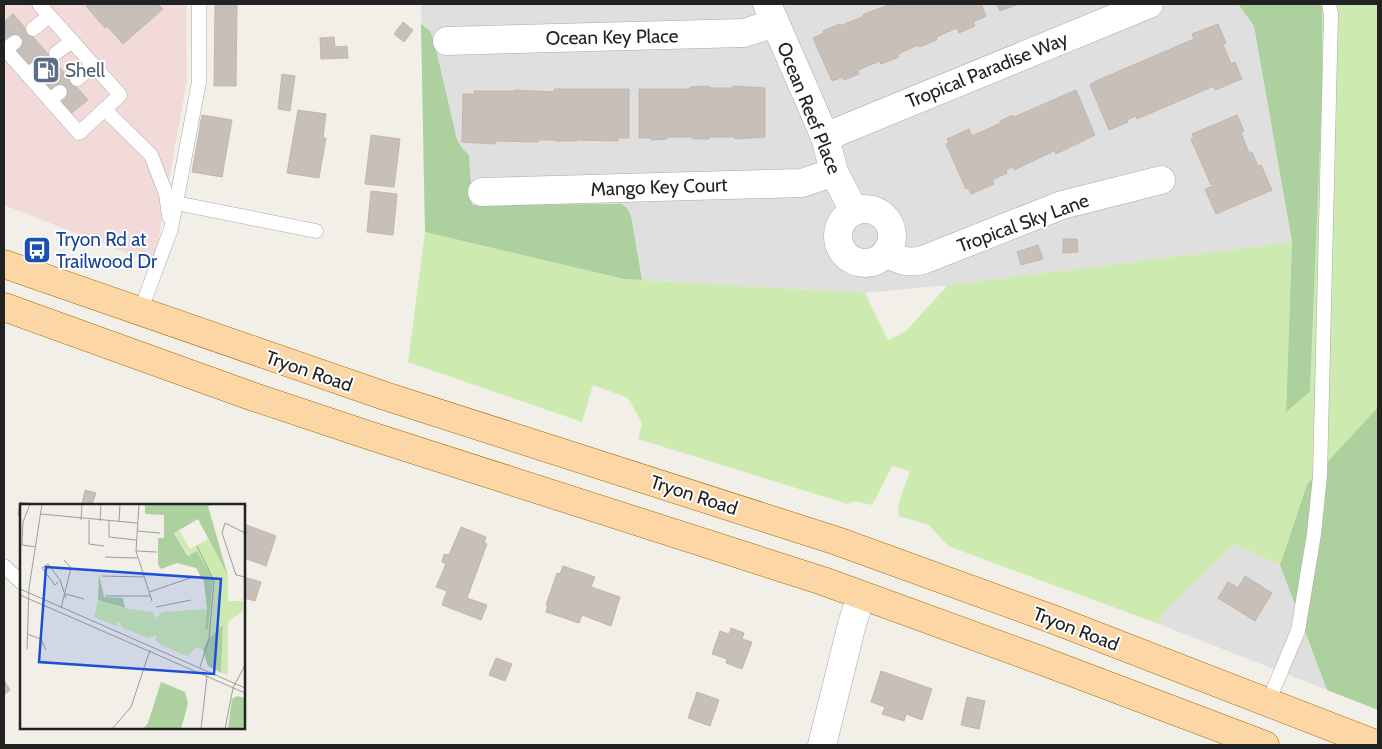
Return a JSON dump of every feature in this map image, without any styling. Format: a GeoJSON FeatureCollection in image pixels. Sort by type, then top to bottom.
{"type":"FeatureCollection","features":[{"type":"Feature","properties":{"kind":"main road","name":"Tryon Road"},"geometry":{"type":"LineString","coordinates":[[4,264],[384,396],[837,541],[1055,620],[1378,745]]}},
{"type":"Feature","properties":{"kind":"main road"},"geometry":{"type":"LineString","coordinates":[[4,307],[252,396],[380,439],[814,578],[1040,660],[1265,745]]}},
{"type":"Feature","properties":{"kind":"street","name":"Tropical Paradise Way"},"geometry":{"type":"LineString","coordinates":[[825,137],[1149,4]]}},
{"type":"Feature","properties":{"kind":"street","name":"Ocean Reef Place"},"geometry":{"type":"LineString","coordinates":[[771,13],[825,137],[834,172],[854,212]]}},
{"type":"Feature","properties":{"kind":"street","name":"Ocean Key Place"},"geometry":{"type":"LineString","coordinates":[[447,41],[744,33],[771,13]]}},
{"type":"Feature","properties":{"kind":"street","name":"Mango Key Court"},"geometry":{"type":"LineString","coordinates":[[482,192],[802,183],[834,172]]}},
{"type":"Feature","properties":{"kind":"street","name":"Tropical Sky Lane"},"geometry":{"type":"LineString","coordinates":[[886,253],[911,263],[923,260],[1062,205],[1162,180]]}},
{"type":"Feature","properties":{"kind":"street"},"geometry":{"type":"LineString","coordinates":[[862,209],[871,210],[880,214],[886,220],[892,236],[886,253],[880,259],[862,263],[854,261],[841,249],[838,241],[841,223],[846,216],[854,212],[862,209]]}},
{"type":"Feature","properties":{"kind":"street"},"geometry":{"type":"LineString","coordinates":[[822,745],[852,624],[861,596]]}},
{"type":"Feature","properties":{"kind":"lane"},"geometry":{"type":"LineString","coordinates":[[8,47],[55,96],[79,133],[120,95],[39,4]]}},
{"type":"Feature","properties":{"kind":"lane"},"geometry":{"type":"LineString","coordinates":[[140,312],[170,229],[176,203],[199,82],[199,4]]}},
{"type":"Feature","properties":{"kind":"lane"},"geometry":{"type":"LineString","coordinates":[[1268,702],[1298,631],[1314,534],[1320,476],[1331,14],[1329,4]]}},
{"type":"Feature","properties":{"kind":"lane"},"geometry":{"type":"LineString","coordinates":[[32,29],[49,16]]}},
{"type":"Feature","properties":{"kind":"lane"},"geometry":{"type":"LineString","coordinates":[[56,54],[72,41]]}},
{"type":"Feature","properties":{"kind":"lane"},"geometry":{"type":"LineString","coordinates":[[77,79],[94,65]]}},
{"type":"Feature","properties":{"kind":"lane"},"geometry":{"type":"LineString","coordinates":[[105,110],[151,155],[166,194],[170,229]]}},
{"type":"Feature","properties":{"kind":"lane"},"geometry":{"type":"LineString","coordinates":[[176,203],[316,231]]}},
{"type":"Feature","properties":{"kind":"lane"},"geometry":{"type":"LineString","coordinates":[[4,566],[20,581]]}},
{"type":"Feature","properties":{"kind":"shaded area"},"geometry":{"type":"Polygon","coordinates":[[[4,4],[186,4],[187,80],[154,264],[4,205],[4,4]]]}},
{"type":"Feature","properties":{"kind":"shaded area"},"geometry":{"type":"Polygon","coordinates":[[[421,4],[1238,4],[1254,26],[1292,242],[948,285],[865,293],[624,279],[425,232],[421,4]]]}},
{"type":"Feature","properties":{"kind":"shaded area"},"geometry":{"type":"Polygon","coordinates":[[[1234,544],[1280,565],[1327,690],[1159,624],[1162,614],[1234,544]]]}},
{"type":"Feature","properties":{"kind":"green space"},"geometry":{"type":"Polygon","coordinates":[[[1238,4],[1321,4],[1322,6],[1322,97],[1310,392],[1286,412],[1292,242],[1254,26],[1238,4]]]}},
{"type":"Feature","properties":{"kind":"green space"},"geometry":{"type":"Polygon","coordinates":[[[1321,4],[1378,4],[1378,407],[1307,484],[1280,565],[1234,544],[1162,614],[1159,624],[948,546],[929,525],[899,516],[900,500],[910,471],[892,466],[872,505],[854,501],[848,504],[638,439],[642,423],[628,398],[593,385],[582,422],[408,362],[425,232],[624,279],[865,293],[888,340],[905,332],[948,285],[1292,242],[1286,411],[1310,392],[1322,97],[1321,4]]]}},
{"type":"Feature","properties":{"kind":"green space"},"geometry":{"type":"Polygon","coordinates":[[[421,24],[430,31],[434,41],[457,140],[469,155],[472,205],[621,204],[627,208],[631,216],[642,280],[624,279],[425,232],[421,24]]]}},
{"type":"Feature","properties":{"kind":"green space"},"geometry":{"type":"Polygon","coordinates":[[[1378,407],[1378,710],[1327,690],[1280,565],[1307,484],[1378,407]]]}},
{"type":"Feature","properties":{"kind":"building"},"geometry":{"type":"Polygon","coordinates":[[[88,4],[158,4],[163,9],[123,44],[107,26],[105,28],[86,6],[88,4]]]}},
{"type":"Feature","properties":{"kind":"building"},"geometry":{"type":"Polygon","coordinates":[[[215,4],[237,4],[236,86],[214,86],[215,4]]]}},
{"type":"Feature","properties":{"kind":"building"},"geometry":{"type":"Polygon","coordinates":[[[892,4],[981,4],[986,16],[973,22],[975,26],[959,33],[957,28],[936,37],[937,40],[919,47],[918,45],[898,54],[899,57],[881,64],[880,61],[858,70],[859,74],[844,80],[843,77],[832,81],[813,38],[824,33],[823,31],[840,24],[840,26],[862,17],[864,14],[892,4]]]}},
{"type":"Feature","properties":{"kind":"building"},"geometry":{"type":"Polygon","coordinates":[[[996,4],[1019,4],[1000,11],[996,4]]]}},
{"type":"Feature","properties":{"kind":"building","name":"Shell"},"geometry":{"type":"Polygon","coordinates":[[[13,14],[88,100],[69,115],[4,39],[4,22],[13,14]]]}},
{"type":"Feature","properties":{"kind":"building"},"geometry":{"type":"Polygon","coordinates":[[[403,22],[413,30],[404,42],[394,34],[403,22]]]}},
{"type":"Feature","properties":{"kind":"building"},"geometry":{"type":"Polygon","coordinates":[[[1218,24],[1226,43],[1223,44],[1231,64],[1235,62],[1242,79],[1215,90],[1214,86],[1137,119],[1136,116],[1127,120],[1128,122],[1109,130],[1090,85],[1194,39],[1192,34],[1218,24]]]}},
{"type":"Feature","properties":{"kind":"building"},"geometry":{"type":"Polygon","coordinates":[[[334,37],[335,47],[347,46],[348,58],[321,59],[320,38],[334,37]]]}},
{"type":"Feature","properties":{"kind":"building"},"geometry":{"type":"Polygon","coordinates":[[[282,74],[295,76],[290,111],[278,109],[282,74]]]}},
{"type":"Feature","properties":{"kind":"building"},"geometry":{"type":"Polygon","coordinates":[[[709,86],[710,88],[732,88],[733,86],[765,88],[765,137],[735,139],[735,137],[709,137],[709,139],[693,139],[693,137],[667,137],[667,139],[651,140],[651,138],[639,138],[639,89],[690,89],[690,87],[709,86]]]}},
{"type":"Feature","properties":{"kind":"building"},"geometry":{"type":"Polygon","coordinates":[[[554,89],[629,89],[629,138],[618,138],[618,141],[495,141],[495,144],[462,142],[463,94],[474,94],[474,91],[515,90],[554,92],[554,89]]]}},
{"type":"Feature","properties":{"kind":"building"},"geometry":{"type":"Polygon","coordinates":[[[1076,90],[1095,135],[1056,154],[1054,151],[1014,170],[1013,167],[1006,170],[1007,173],[992,180],[994,184],[971,194],[968,188],[966,189],[946,144],[949,143],[947,139],[969,129],[972,136],[1001,123],[1000,121],[1013,115],[1014,117],[1076,90]]]}},
{"type":"Feature","properties":{"kind":"building"},"geometry":{"type":"Polygon","coordinates":[[[298,110],[326,114],[323,138],[326,138],[319,178],[287,173],[298,110]]]}},
{"type":"Feature","properties":{"kind":"building"},"geometry":{"type":"Polygon","coordinates":[[[202,115],[232,120],[222,177],[192,172],[202,115]]]}},
{"type":"Feature","properties":{"kind":"building"},"geometry":{"type":"Polygon","coordinates":[[[1237,115],[1244,131],[1241,133],[1249,153],[1252,152],[1258,166],[1261,165],[1272,190],[1216,214],[1205,189],[1213,186],[1213,184],[1211,185],[1191,139],[1194,138],[1192,134],[1237,115]]]}},
{"type":"Feature","properties":{"kind":"building"},"geometry":{"type":"Polygon","coordinates":[[[371,135],[400,139],[394,187],[365,184],[371,135]]]}},
{"type":"Feature","properties":{"kind":"building"},"geometry":{"type":"Polygon","coordinates":[[[371,191],[397,194],[393,235],[367,232],[371,191]]]}},
{"type":"Feature","properties":{"kind":"building"},"geometry":{"type":"Polygon","coordinates":[[[1063,239],[1077,239],[1078,252],[1063,253],[1063,239]]]}},
{"type":"Feature","properties":{"kind":"building"},"geometry":{"type":"Polygon","coordinates":[[[1038,245],[1043,259],[1021,265],[1017,252],[1038,245]]]}},
{"type":"Feature","properties":{"kind":"building"},"geometry":{"type":"Polygon","coordinates":[[[85,490],[96,493],[92,504],[82,504],[85,490]]]}},
{"type":"Feature","properties":{"kind":"building"},"geometry":{"type":"Polygon","coordinates":[[[20,502],[34,504],[20,504],[20,516],[18,515],[20,502]]]}},
{"type":"Feature","properties":{"kind":"building"},"geometry":{"type":"Polygon","coordinates":[[[245,524],[276,536],[266,566],[245,558],[245,524]]]}},
{"type":"Feature","properties":{"kind":"building"},"geometry":{"type":"Polygon","coordinates":[[[461,527],[486,537],[484,543],[487,544],[467,598],[487,605],[481,620],[442,605],[447,591],[436,587],[446,564],[442,562],[444,554],[449,555],[461,527]]]}},
{"type":"Feature","properties":{"kind":"building"},"geometry":{"type":"Polygon","coordinates":[[[563,566],[595,577],[591,587],[620,597],[611,626],[582,615],[579,623],[546,612],[548,605],[546,605],[557,573],[560,574],[563,566]]]}},
{"type":"Feature","properties":{"kind":"building"},"geometry":{"type":"Polygon","coordinates":[[[1245,576],[1272,593],[1255,621],[1218,598],[1228,582],[1238,588],[1245,576]]]}},
{"type":"Feature","properties":{"kind":"building"},"geometry":{"type":"Polygon","coordinates":[[[245,577],[261,582],[255,601],[245,598],[245,577]]]}},
{"type":"Feature","properties":{"kind":"building"},"geometry":{"type":"Polygon","coordinates":[[[731,628],[744,633],[742,639],[752,642],[742,669],[726,663],[727,659],[712,654],[720,631],[729,634],[731,628]]]}},
{"type":"Feature","properties":{"kind":"building"},"geometry":{"type":"Polygon","coordinates":[[[496,658],[512,664],[505,681],[489,675],[496,658]]]}},
{"type":"Feature","properties":{"kind":"building"},"geometry":{"type":"Polygon","coordinates":[[[881,671],[932,689],[922,720],[906,714],[904,721],[882,714],[885,707],[871,702],[881,671]]]}},
{"type":"Feature","properties":{"kind":"building"},"geometry":{"type":"Polygon","coordinates":[[[4,680],[10,690],[4,695],[4,680]]]}},
{"type":"Feature","properties":{"kind":"building"},"geometry":{"type":"Polygon","coordinates":[[[697,692],[719,700],[710,726],[688,718],[697,692]]]}},
{"type":"Feature","properties":{"kind":"building"},"geometry":{"type":"Polygon","coordinates":[[[967,697],[985,701],[979,729],[961,725],[967,697]]]}},
{"type":"Feature","properties":{"kind":"place","name":"Shell"},"geometry":{"type":"Point","coordinates":[46,70]}},
{"type":"Feature","properties":{"kind":"place","name":"Tryon Rd at Trailwood Dr"},"geometry":{"type":"Point","coordinates":[37,250]}}]}
